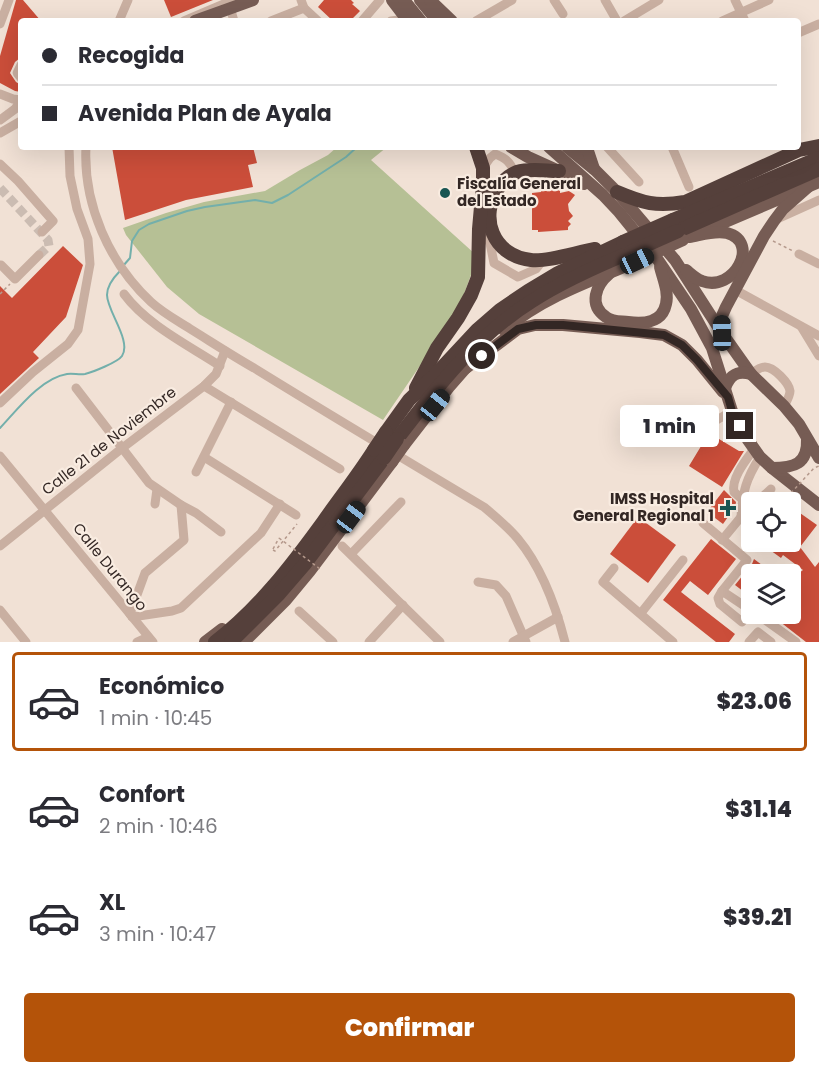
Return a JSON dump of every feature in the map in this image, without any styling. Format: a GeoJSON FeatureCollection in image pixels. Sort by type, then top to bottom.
{"type":"FeatureCollection","features":[{"type":"Feature","properties":{"kind":"highway"},"geometry":{"type":"LineString","coordinates":[[801,148],[819,146]]}},
{"type":"Feature","properties":{"kind":"highway"},"geometry":{"type":"LineString","coordinates":[[396,439],[409,400],[437,348],[471,295],[478,277],[483,168],[477,150]]}},
{"type":"Feature","properties":{"kind":"highway"},"geometry":{"type":"LineString","coordinates":[[610,194],[653,205],[685,202],[795,150]]}},
{"type":"Feature","properties":{"kind":"highway"},"geometry":{"type":"LineString","coordinates":[[681,232],[819,158]]}},
{"type":"Feature","properties":{"kind":"highway"},"geometry":{"type":"LineString","coordinates":[[231,642],[279,594],[304,565],[396,439],[441,382],[459,362],[507,319],[563,282],[681,232],[819,169]]}},
{"type":"Feature","properties":{"kind":"highway"},"geometry":{"type":"LineString","coordinates":[[559,171],[529,170],[515,173],[503,182],[491,204],[489,220],[492,233],[499,244],[507,252],[531,260],[631,254]]}},
{"type":"Feature","properties":{"kind":"highway"},"geometry":{"type":"LineString","coordinates":[[409,400],[477,330],[500,310],[528,291],[558,273],[631,254]]}},
{"type":"Feature","properties":{"kind":"highway"},"geometry":{"type":"LineString","coordinates":[[215,642],[270,590],[360,471],[383,457]]}},
{"type":"Feature","properties":{"kind":"main road"},"geometry":{"type":"LineString","coordinates":[[203,18],[253,0]]}},
{"type":"Feature","properties":{"kind":"main road"},"geometry":{"type":"LineString","coordinates":[[380,0],[416,18]]}},
{"type":"Feature","properties":{"kind":"main road"},"geometry":{"type":"LineString","coordinates":[[421,0],[435,7],[448,18]]}},
{"type":"Feature","properties":{"kind":"main road"},"geometry":{"type":"LineString","coordinates":[[516,150],[610,194]]}},
{"type":"Feature","properties":{"kind":"main road"},"geometry":{"type":"LineString","coordinates":[[552,150],[583,177],[610,194],[675,261],[699,281],[722,282],[737,270],[744,256],[737,239],[728,233],[681,232]]}},
{"type":"Feature","properties":{"kind":"main road"},"geometry":{"type":"LineString","coordinates":[[571,150],[595,170]]}},
{"type":"Feature","properties":{"kind":"main road"},"geometry":{"type":"LineString","coordinates":[[578,150],[595,170],[619,212],[658,260],[696,318],[712,348],[732,411],[748,440],[772,468],[819,505]]}},
{"type":"Feature","properties":{"kind":"main road"},"geometry":{"type":"LineString","coordinates":[[587,150],[595,170]]}},
{"type":"Feature","properties":{"kind":"main road"},"geometry":{"type":"LineString","coordinates":[[658,260],[667,297],[666,307],[660,315],[642,324],[614,321],[605,317],[595,301],[596,289],[601,281],[631,254],[681,232],[813,185]]}},
{"type":"Feature","properties":{"kind":"main road"},"geometry":{"type":"LineString","coordinates":[[722,333],[722,316],[764,236],[783,209],[813,185]]}},
{"type":"Feature","properties":{"kind":"main road"},"geometry":{"type":"LineString","coordinates":[[675,261],[751,374],[799,424],[819,458]]}},
{"type":"Feature","properties":{"kind":"main road"},"geometry":{"type":"LineString","coordinates":[[396,439],[435,405],[489,343],[511,325],[536,307],[610,272]]}},
{"type":"Feature","properties":{"kind":"main road"},"geometry":{"type":"LineString","coordinates":[[466,368],[518,329],[536,325],[563,325],[640,332],[664,335],[682,345],[726,393]]}},
{"type":"Feature","properties":{"kind":"main road"},"geometry":{"type":"LineString","coordinates":[[726,393],[731,376],[743,371],[751,374]]}},
{"type":"Feature","properties":{"kind":"main road"},"geometry":{"type":"LineString","coordinates":[[772,468],[792,467],[800,461],[806,454],[807,439]]}},
{"type":"Feature","properties":{"kind":"main road"},"geometry":{"type":"LineString","coordinates":[[205,642],[266,586],[357,469],[383,457]]}},
{"type":"Feature","properties":{"kind":"main road"},"geometry":{"type":"LineString","coordinates":[[244,642],[286,600],[310,571],[383,457]]}},
{"type":"Feature","properties":{"kind":"street"},"geometry":{"type":"LineString","coordinates":[[0,24],[9,0]]}},
{"type":"Feature","properties":{"kind":"street"},"geometry":{"type":"LineString","coordinates":[[120,18],[128,0]]}},
{"type":"Feature","properties":{"kind":"street"},"geometry":{"type":"LineString","coordinates":[[192,18],[231,4],[263,0]]}},
{"type":"Feature","properties":{"kind":"street"},"geometry":{"type":"LineString","coordinates":[[365,18],[380,0]]}},
{"type":"Feature","properties":{"kind":"street"},"geometry":{"type":"LineString","coordinates":[[481,18],[512,0]]}},
{"type":"Feature","properties":{"kind":"street"},"geometry":{"type":"LineString","coordinates":[[554,0],[563,14]]}},
{"type":"Feature","properties":{"kind":"street"},"geometry":{"type":"LineString","coordinates":[[605,0],[615,18]]}},
{"type":"Feature","properties":{"kind":"street"},"geometry":{"type":"LineString","coordinates":[[629,18],[659,0]]}},
{"type":"Feature","properties":{"kind":"street"},"geometry":{"type":"LineString","coordinates":[[735,0],[743,17],[769,0]]}},
{"type":"Feature","properties":{"kind":"street"},"geometry":{"type":"LineString","coordinates":[[212,18],[231,4]]}},
{"type":"Feature","properties":{"kind":"street"},"geometry":{"type":"LineString","coordinates":[[277,18],[303,4],[315,18]]}},
{"type":"Feature","properties":{"kind":"street"},"geometry":{"type":"LineString","coordinates":[[801,32],[819,24]]}},
{"type":"Feature","properties":{"kind":"street"},"geometry":{"type":"LineString","coordinates":[[0,94],[18,100]]}},
{"type":"Feature","properties":{"kind":"street"},"geometry":{"type":"LineString","coordinates":[[0,120],[18,104]]}},
{"type":"Feature","properties":{"kind":"street"},"geometry":{"type":"LineString","coordinates":[[0,133],[18,123]]}},
{"type":"Feature","properties":{"kind":"street"},"geometry":{"type":"LineString","coordinates":[[801,147],[819,141]]}},
{"type":"Feature","properties":{"kind":"street"},"geometry":{"type":"LineString","coordinates":[[0,403],[68,344],[78,330],[90,264],[88,239],[77,209],[70,176],[69,150]]}},
{"type":"Feature","properties":{"kind":"street"},"geometry":{"type":"LineString","coordinates":[[86,150],[88,179],[97,223],[115,258],[150,301],[166,314],[225,351],[476,502],[496,517],[519,540],[535,565],[558,617],[565,642]]}},
{"type":"Feature","properties":{"kind":"street"},"geometry":{"type":"LineString","coordinates":[[610,150],[639,182]]}},
{"type":"Feature","properties":{"kind":"street"},"geometry":{"type":"LineString","coordinates":[[673,150],[689,188]]}},
{"type":"Feature","properties":{"kind":"street"},"geometry":{"type":"LineString","coordinates":[[483,168],[495,154],[511,163],[515,173]]}},
{"type":"Feature","properties":{"kind":"street"},"geometry":{"type":"LineString","coordinates":[[0,164],[53,221],[42,232]]}},
{"type":"Feature","properties":{"kind":"street"},"geometry":{"type":"LineString","coordinates":[[774,221],[819,200]]}},
{"type":"Feature","properties":{"kind":"street"},"geometry":{"type":"LineString","coordinates":[[479,229],[490,243],[494,263],[518,277],[536,269],[543,260]]}},
{"type":"Feature","properties":{"kind":"street"},"geometry":{"type":"LineString","coordinates":[[799,254],[819,264]]}},
{"type":"Feature","properties":{"kind":"street"},"geometry":{"type":"LineString","coordinates":[[1,265],[15,279],[39,255]]}},
{"type":"Feature","properties":{"kind":"street"},"geometry":{"type":"LineString","coordinates":[[739,292],[819,336]]}},
{"type":"Feature","properties":{"kind":"street"},"geometry":{"type":"LineString","coordinates":[[124,294],[131,304],[153,323],[220,366]]}},
{"type":"Feature","properties":{"kind":"street"},"geometry":{"type":"LineString","coordinates":[[801,326],[819,356]]}},
{"type":"Feature","properties":{"kind":"street","name":"Calle 21 de Noviembre"},"geometry":{"type":"LineString","coordinates":[[0,546],[204,386],[216,374],[225,351]]}},
{"type":"Feature","properties":{"kind":"street"},"geometry":{"type":"LineString","coordinates":[[751,374],[764,367],[774,371],[788,384],[789,398],[784,406]]}},
{"type":"Feature","properties":{"kind":"street"},"geometry":{"type":"LineString","coordinates":[[204,386],[340,469]]}},
{"type":"Feature","properties":{"kind":"street"},"geometry":{"type":"LineString","coordinates":[[76,388],[148,483],[221,531]]}},
{"type":"Feature","properties":{"kind":"street"},"geometry":{"type":"LineString","coordinates":[[196,472],[231,402]]}},
{"type":"Feature","properties":{"kind":"street"},"geometry":{"type":"LineString","coordinates":[[688,437],[732,411]]}},
{"type":"Feature","properties":{"kind":"street"},"geometry":{"type":"LineString","coordinates":[[741,498],[734,492],[734,485],[740,471],[757,452]]}},
{"type":"Feature","properties":{"kind":"street","name":"Calle Durango"},"geometry":{"type":"LineString","coordinates":[[0,456],[151,639]]}},
{"type":"Feature","properties":{"kind":"street"},"geometry":{"type":"LineString","coordinates":[[204,457],[296,514]]}},
{"type":"Feature","properties":{"kind":"street"},"geometry":{"type":"LineString","coordinates":[[155,504],[157,489]]}},
{"type":"Feature","properties":{"kind":"street"},"geometry":{"type":"LineString","coordinates":[[768,492],[771,489]]}},
{"type":"Feature","properties":{"kind":"street"},"geometry":{"type":"LineString","coordinates":[[351,554],[401,502]]}},
{"type":"Feature","properties":{"kind":"street"},"geometry":{"type":"LineString","coordinates":[[181,505],[184,540],[145,573],[131,616],[181,608],[261,533],[280,504]]}},
{"type":"Feature","properties":{"kind":"street"},"geometry":{"type":"LineString","coordinates":[[722,540],[741,517]]}},
{"type":"Feature","properties":{"kind":"street"},"geometry":{"type":"LineString","coordinates":[[703,523],[747,560],[718,598],[720,604],[741,621]]}},
{"type":"Feature","properties":{"kind":"street"},"geometry":{"type":"LineString","coordinates":[[342,546],[440,642]]}},
{"type":"Feature","properties":{"kind":"street"},"geometry":{"type":"LineString","coordinates":[[641,613],[683,561]]}},
{"type":"Feature","properties":{"kind":"street"},"geometry":{"type":"LineString","coordinates":[[614,568],[603,582],[673,642]]}},
{"type":"Feature","properties":{"kind":"street"},"geometry":{"type":"LineString","coordinates":[[478,582],[496,585],[506,596],[525,639]]}},
{"type":"Feature","properties":{"kind":"street"},"geometry":{"type":"LineString","coordinates":[[722,591],[741,603]]}},
{"type":"Feature","properties":{"kind":"street"},"geometry":{"type":"LineString","coordinates":[[369,642],[404,605]]}},
{"type":"Feature","properties":{"kind":"street"},"geometry":{"type":"LineString","coordinates":[[0,610],[26,642]]}},
{"type":"Feature","properties":{"kind":"street"},"geometry":{"type":"LineString","coordinates":[[299,611],[333,642]]}},
{"type":"Feature","properties":{"kind":"street"},"geometry":{"type":"LineString","coordinates":[[513,642],[525,639],[558,617]]}},
{"type":"Feature","properties":{"kind":"street"},"geometry":{"type":"LineString","coordinates":[[771,624],[796,642]]}},
{"type":"Feature","properties":{"kind":"street"},"geometry":{"type":"LineString","coordinates":[[749,642],[758,632],[771,642]]}},
{"type":"Feature","properties":{"kind":"street"},"geometry":{"type":"LineString","coordinates":[[137,642],[151,639]]}},
{"type":"Feature","properties":{"kind":"path"},"geometry":{"type":"LineString","coordinates":[[764,236],[799,254]]}},
{"type":"Feature","properties":{"kind":"path"},"geometry":{"type":"LineString","coordinates":[[0,294],[15,279]]}},
{"type":"Feature","properties":{"kind":"path"},"geometry":{"type":"LineString","coordinates":[[792,492],[814,468],[819,466]]}},
{"type":"Feature","properties":{"kind":"path"},"geometry":{"type":"LineString","coordinates":[[296,514],[301,518],[275,551],[273,550],[279,538],[320,570]]}},
{"type":"Feature","properties":{"kind":"green space"},"geometry":{"type":"Polygon","coordinates":[[[334,150],[383,150],[371,160],[475,254],[471,275],[458,310],[383,420],[199,314],[167,287],[123,228],[204,202],[265,191],[334,150]]]}},
{"type":"Feature","properties":{"kind":"building"},"geometry":{"type":"Polygon","coordinates":[[[16,0],[23,0],[38,18],[18,18],[18,60],[10,73],[18,83],[18,92],[0,83],[0,56],[16,0]]]}},
{"type":"Feature","properties":{"kind":"building"},"geometry":{"type":"Polygon","coordinates":[[[164,0],[213,0],[171,17],[164,0]]]}},
{"type":"Feature","properties":{"kind":"building"},"geometry":{"type":"Polygon","coordinates":[[[324,0],[351,0],[360,11],[353,18],[330,18],[318,7],[324,0]]]}},
{"type":"Feature","properties":{"kind":"building"},"geometry":{"type":"Polygon","coordinates":[[[113,150],[254,150],[257,163],[248,165],[253,187],[186,200],[125,220],[113,150]]]}},
{"type":"Feature","properties":{"kind":"building"},"geometry":{"type":"Polygon","coordinates":[[[541,189],[560,189],[560,193],[569,191],[575,195],[568,204],[573,216],[568,221],[571,224],[568,230],[538,232],[538,230],[532,230],[532,193],[541,192],[541,189]]]}},
{"type":"Feature","properties":{"kind":"building"},"geometry":{"type":"Polygon","coordinates":[[[63,246],[83,265],[66,317],[33,352],[39,358],[0,394],[0,286],[12,298],[63,246]]]}},
{"type":"Feature","properties":{"kind":"building"},"geometry":{"type":"Polygon","coordinates":[[[709,433],[739,451],[744,451],[722,487],[689,466],[709,433]]]}},
{"type":"Feature","properties":{"kind":"building"},"geometry":{"type":"Polygon","coordinates":[[[724,490],[736,502],[723,524],[707,512],[724,490]]]}},
{"type":"Feature","properties":{"kind":"building"},"geometry":{"type":"Polygon","coordinates":[[[801,514],[817,525],[801,546],[801,514]]]}},
{"type":"Feature","properties":{"kind":"building"},"geometry":{"type":"Polygon","coordinates":[[[638,517],[676,545],[648,583],[610,554],[638,517]]]}},
{"type":"Feature","properties":{"kind":"building"},"geometry":{"type":"Polygon","coordinates":[[[711,539],[736,559],[708,595],[690,581],[681,592],[735,634],[729,642],[716,642],[663,600],[711,539]]]}},
{"type":"Feature","properties":{"kind":"building"},"geometry":{"type":"Polygon","coordinates":[[[801,548],[815,567],[819,562],[819,642],[806,642],[783,624],[801,624],[801,572],[803,570],[801,564],[795,564],[783,555],[781,558],[773,552],[801,552],[801,548]]]}},
{"type":"Feature","properties":{"kind":"building"},"geometry":{"type":"Polygon","coordinates":[[[741,578],[741,590],[735,585],[741,578]]]}},
{"type":"Feature","properties":{"kind":"waterway"},"geometry":{"type":"LineString","coordinates":[[123,266],[130,258],[132,241],[139,230],[149,224],[205,207],[255,200],[272,203],[288,195],[354,150]]}},
{"type":"Feature","properties":{"kind":"waterway"},"geometry":{"type":"LineString","coordinates":[[0,428],[30,396],[48,382],[67,374],[89,373],[111,364],[122,356],[124,342],[107,295],[113,279],[120,271]]}},
{"type":"Feature","properties":{"kind":"tunnel"},"geometry":{"type":"LineString","coordinates":[[0,188],[48,240],[49,246],[39,255]]}},
{"type":"Feature","properties":{"kind":"place","name":"Fiscalía General del Estado"},"geometry":{"type":"Point","coordinates":[445,193]}},
{"type":"Feature","properties":{"kind":"place","name":"IMSS Hospital General Regional 1"},"geometry":{"type":"Point","coordinates":[728,508]}},
{"type":"Feature","properties":{"kind":"route"},"geometry":{"type":"LineString","coordinates":[[482,356],[518,329],[536,325],[563,325],[664,335],[682,345],[728,397],[740,426]]}}]}
